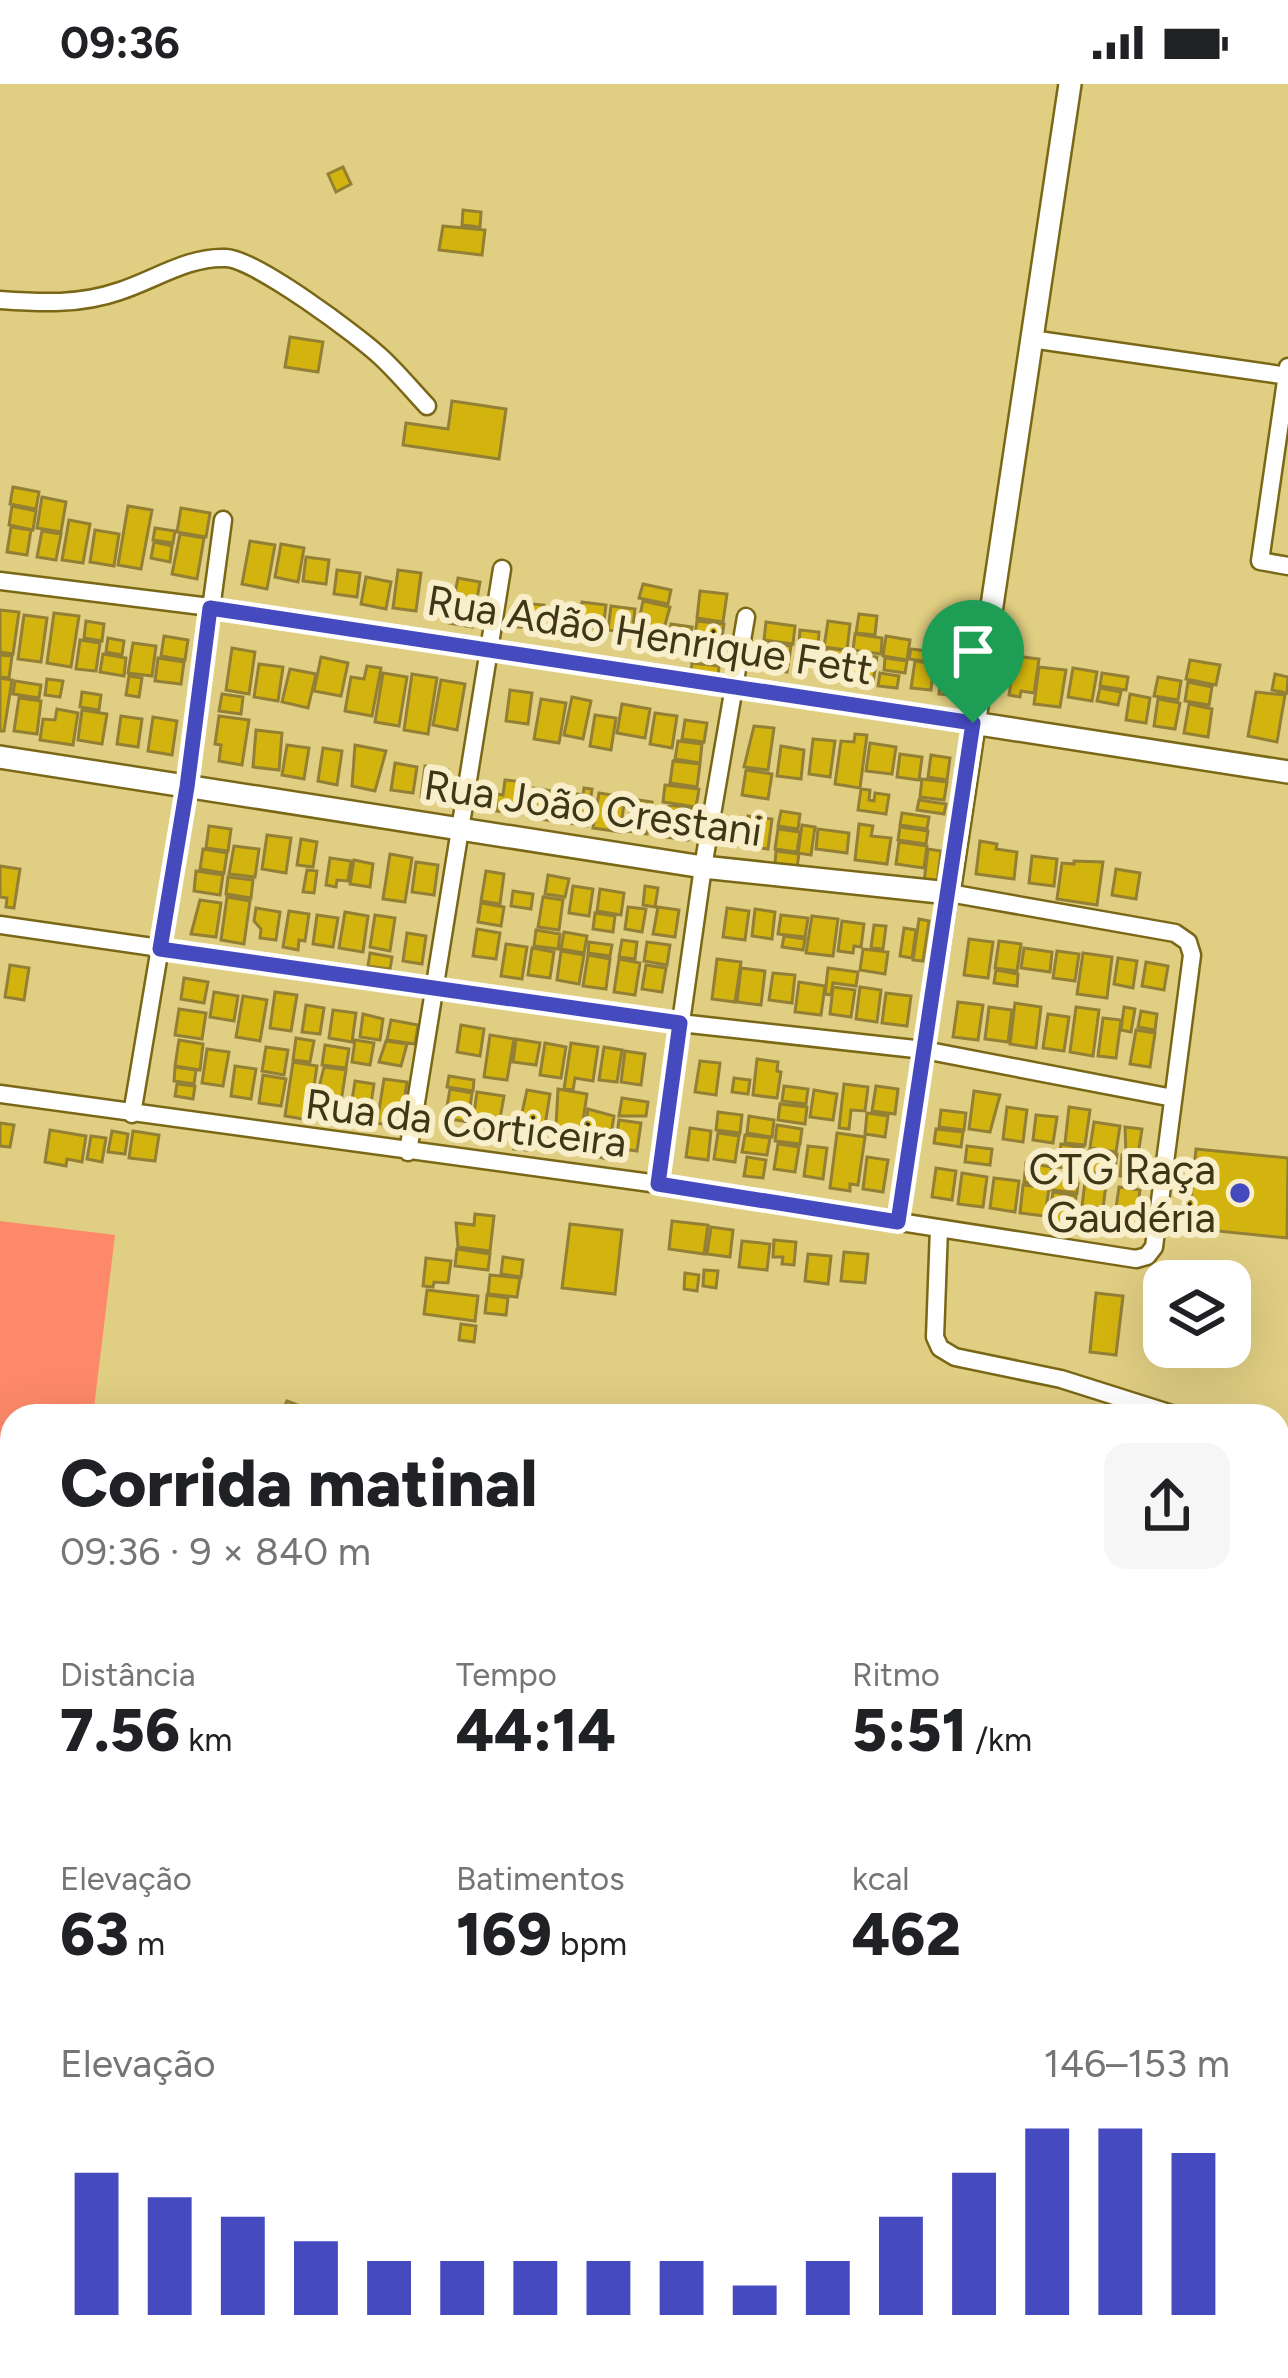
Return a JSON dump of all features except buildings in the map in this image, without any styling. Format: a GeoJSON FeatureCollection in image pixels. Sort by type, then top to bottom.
{"type":"FeatureCollection","features":[{"type":"Feature","properties":{"kind":"street"},"geometry":{"type":"LineString","coordinates":[[898,1222],[1070,84]]}},
{"type":"Feature","properties":{"kind":"street"},"geometry":{"type":"LineString","coordinates":[[0,300],[82,301],[183,266],[228,257],[256,268],[380,356],[427,406]]}},
{"type":"Feature","properties":{"kind":"street"},"geometry":{"type":"LineString","coordinates":[[1031,339],[1287,373],[1260,561],[1288,566]]}},
{"type":"Feature","properties":{"kind":"street"},"geometry":{"type":"LineString","coordinates":[[132,1114],[187,787],[223,520]]}},
{"type":"Feature","properties":{"kind":"street"},"geometry":{"type":"LineString","coordinates":[[408,1152],[502,569]]}},
{"type":"Feature","properties":{"kind":"street","name":"Rua Adão Henrique Fett"},"geometry":{"type":"LineString","coordinates":[[0,581],[210,608],[1288,772]]}},
{"type":"Feature","properties":{"kind":"street"},"geometry":{"type":"LineString","coordinates":[[658,1184],[703,867],[746,616]]}},
{"type":"Feature","properties":{"kind":"street","name":"Rua João Crestani"},"geometry":{"type":"LineString","coordinates":[[0,757],[703,867],[949,893],[1175,933],[1188,942],[1192,956],[1173,1098]]}},
{"type":"Feature","properties":{"kind":"street"},"geometry":{"type":"LineString","coordinates":[[0,925],[680,1023],[924,1050],[1173,1098]]}},
{"type":"Feature","properties":{"kind":"street","name":"Rua da Corticeira"},"geometry":{"type":"LineString","coordinates":[[0,1094],[658,1184],[1136,1258],[1147,1256],[1154,1247],[1173,1098]]}},
{"type":"Feature","properties":{"kind":"street"},"geometry":{"type":"LineString","coordinates":[[939,1228],[935,1336],[940,1348],[955,1357],[1061,1379],[1140,1404]]}},
{"type":"Feature","properties":{"kind":"shaded area"},"geometry":{"type":"Polygon","coordinates":[[[0,1221],[115,1235],[94,1404],[0,1404],[0,1221]]]}},
{"type":"Feature","properties":{"kind":"place","name":"CTG Raça Gaudéria"},"geometry":{"type":"Point","coordinates":[1240,1193]}},
{"type":"Feature","properties":{"kind":"route"},"geometry":{"type":"LineString","coordinates":[[210,608],[973,723],[898,1222],[658,1184],[680,1023],[160,949],[210,608]]}}]}
